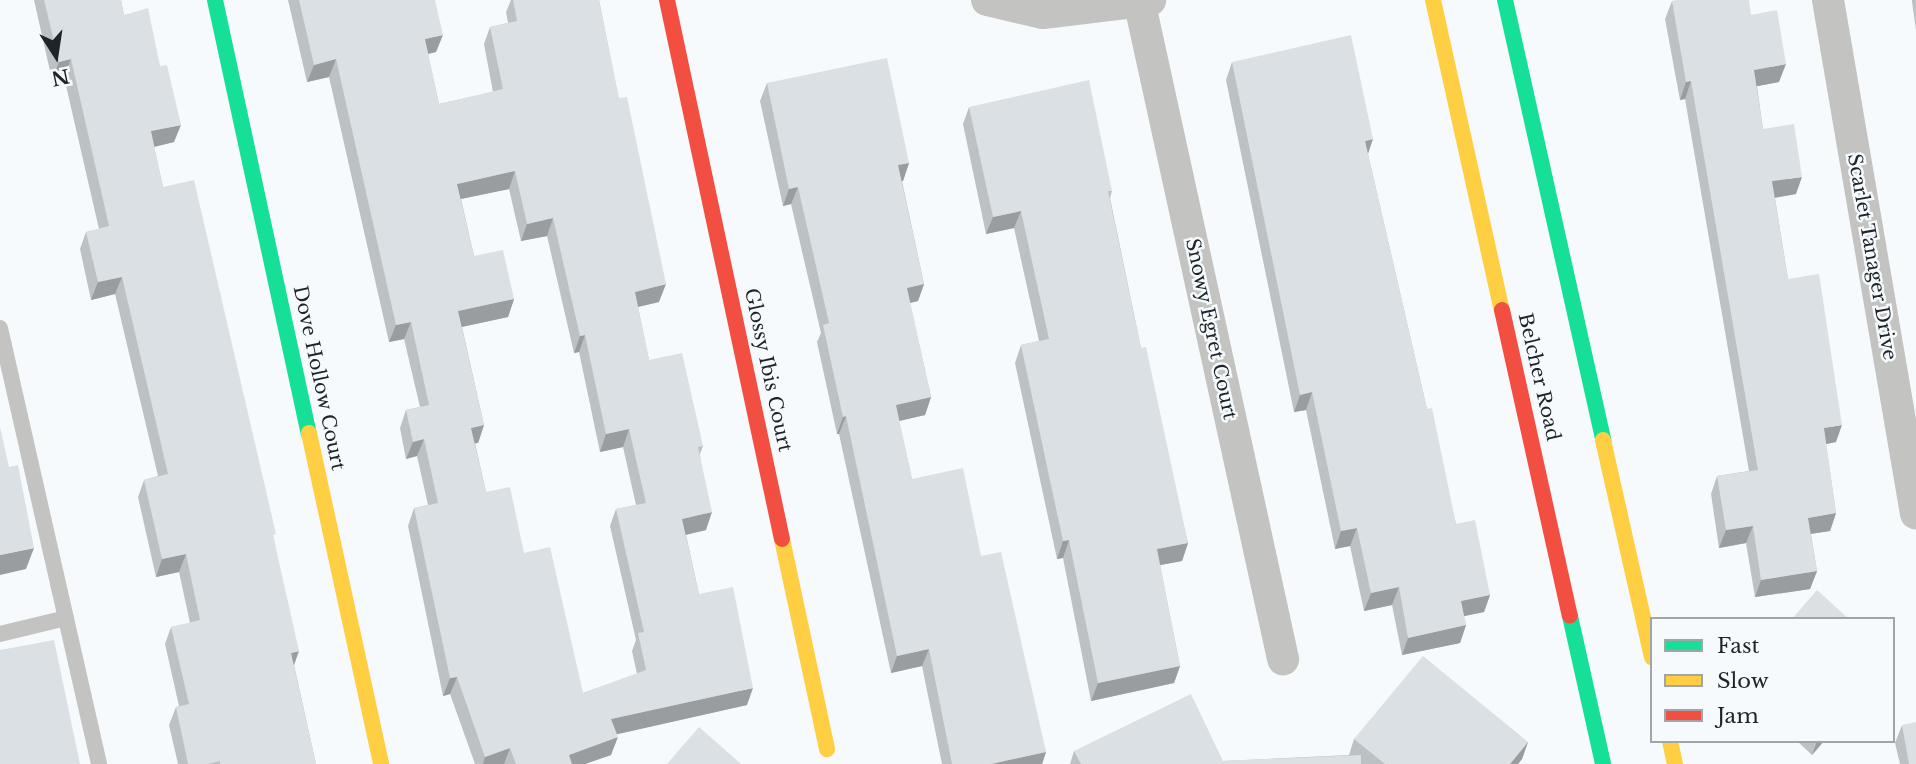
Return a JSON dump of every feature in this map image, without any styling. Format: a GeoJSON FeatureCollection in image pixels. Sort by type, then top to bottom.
{"type":"FeatureCollection","features":[{"type":"Feature","properties":{"kind":"street","name":"Dove Hollow Court"},"geometry":{"type":"LineString","coordinates":[[215,0],[381,764]]}},
{"type":"Feature","properties":{"kind":"street","name":"Glossy Ibis Court"},"geometry":{"type":"LineString","coordinates":[[667,0],[827,749]]}},
{"type":"Feature","properties":{"kind":"street"},"geometry":{"type":"LineString","coordinates":[[987,0],[1043,13],[1143,1]]}},
{"type":"Feature","properties":{"kind":"street","name":"Belcher Road"},"geometry":{"type":"LineString","coordinates":[[1433,0],[1603,764]]}},
{"type":"Feature","properties":{"kind":"street"},"geometry":{"type":"LineString","coordinates":[[1505,0],[1650,649]]}},
{"type":"Feature","properties":{"kind":"street","name":"Scarlet Tanager Drive"},"geometry":{"type":"LineString","coordinates":[[1828,0],[1916,514]]}},
{"type":"Feature","properties":{"kind":"street","name":"Snowy Egret Court"},"geometry":{"type":"LineString","coordinates":[[1143,1],[1283,659]]}},
{"type":"Feature","properties":{"kind":"street"},"geometry":{"type":"LineString","coordinates":[[1670,743],[1675,764]]}},
{"type":"Feature","properties":{"kind":"lane"},"geometry":{"type":"LineString","coordinates":[[0,328],[99,764]]}},
{"type":"Feature","properties":{"kind":"lane"},"geometry":{"type":"LineString","coordinates":[[0,634],[66,618]]}},
{"type":"Feature","properties":{"kind":"building"},"geometry":{"type":"Polygon","coordinates":[[[44,0],[121,0],[124,15],[148,8],[160,66],[167,65],[181,125],[151,131],[163,187],[194,180],[276,534],[273,535],[299,651],[291,653],[316,764],[220,764],[220,761],[188,764],[176,707],[189,704],[171,627],[200,620],[186,554],[162,559],[144,480],[168,474],[122,277],[98,282],[86,232],[109,226],[71,59],[59,62],[44,0]]]}},
{"type":"Feature","properties":{"kind":"building"},"geometry":{"type":"Polygon","coordinates":[[[299,0],[435,0],[443,35],[425,39],[439,104],[503,89],[490,27],[517,21],[513,0],[599,0],[619,98],[627,97],[666,284],[635,292],[649,360],[682,353],[703,446],[698,447],[712,512],[682,519],[699,594],[733,587],[753,688],[611,719],[618,737],[569,755],[572,764],[516,764],[510,748],[485,757],[457,677],[450,678],[414,508],[438,503],[424,439],[413,442],[406,410],[429,405],[411,322],[396,325],[336,59],[314,65],[299,0]],[[515,171],[457,184],[474,256],[503,250],[514,299],[458,311],[484,425],[471,428],[486,492],[510,487],[524,553],[550,547],[583,693],[646,670],[638,633],[644,632],[616,509],[646,503],[629,429],[606,434],[585,335],[580,336],[553,218],[527,224],[515,171]]]}},
{"type":"Feature","properties":{"kind":"building"},"geometry":{"type":"Polygon","coordinates":[[[1749,0],[1751,15],[1777,10],[1786,64],[1754,70],[1763,129],[1794,124],[1802,177],[1772,181],[1788,279],[1819,274],[1842,425],[1824,428],[1836,513],[1808,518],[1817,571],[1761,580],[1753,526],[1726,530],[1717,476],[1758,470],[1691,81],[1686,82],[1672,1],[1749,0]]]}},
{"type":"Feature","properties":{"kind":"building"},"geometry":{"type":"Polygon","coordinates":[[[1351,35],[1373,139],[1365,141],[1427,409],[1432,408],[1456,524],[1475,520],[1490,595],[1461,601],[1466,625],[1408,638],[1399,587],[1371,593],[1357,528],[1341,531],[1312,392],[1300,395],[1232,62],[1351,35]]]}},
{"type":"Feature","properties":{"kind":"building"},"geometry":{"type":"Polygon","coordinates":[[[887,58],[909,163],[898,165],[924,284],[907,288],[931,397],[896,405],[912,479],[963,468],[981,556],[1001,552],[1046,752],[991,764],[952,764],[929,649],[897,656],[846,416],[843,417],[823,325],[829,323],[798,187],[789,189],[767,83],[887,58]]]}},
{"type":"Feature","properties":{"kind":"building"},"geometry":{"type":"Polygon","coordinates":[[[1089,80],[1112,191],[1108,191],[1141,348],[1146,347],[1188,543],[1157,549],[1180,666],[1098,683],[1069,540],[1063,541],[1021,345],[1049,339],[1021,211],[993,217],[969,107],[1089,80]]]}},
{"type":"Feature","properties":{"kind":"building"},"geometry":{"type":"Polygon","coordinates":[[[0,427],[9,467],[18,465],[34,548],[0,555],[0,427]]]}},
{"type":"Feature","properties":{"kind":"building"},"geometry":{"type":"Polygon","coordinates":[[[1817,590],[1847,617],[1794,617],[1817,590]]]}},
{"type":"Feature","properties":{"kind":"building"},"geometry":{"type":"Polygon","coordinates":[[[54,640],[80,764],[0,764],[0,650],[54,640]]]}},
{"type":"Feature","properties":{"kind":"building"},"geometry":{"type":"Polygon","coordinates":[[[1423,656],[1528,742],[1510,764],[1385,764],[1354,739],[1423,656]]]}},
{"type":"Feature","properties":{"kind":"building"},"geometry":{"type":"Polygon","coordinates":[[[1191,694],[1223,761],[1361,755],[1361,764],[1081,764],[1074,751],[1191,694]]]}},
{"type":"Feature","properties":{"kind":"building"},"geometry":{"type":"Polygon","coordinates":[[[1916,722],[1916,764],[1909,764],[1902,725],[1916,722]]]}},
{"type":"Feature","properties":{"kind":"building"},"geometry":{"type":"Polygon","coordinates":[[[699,727],[741,764],[667,764],[699,727]]]}},
{"type":"Feature","properties":{"kind":"traffic: fast"},"geometry":{"type":"LineString","coordinates":[[215,0],[309,433]]}},
{"type":"Feature","properties":{"kind":"traffic: fast"},"geometry":{"type":"LineString","coordinates":[[1505,0],[1603,440]]}},
{"type":"Feature","properties":{"kind":"traffic: fast"},"geometry":{"type":"LineString","coordinates":[[1570,616],[1603,764]]}},
{"type":"Feature","properties":{"kind":"traffic: slow"},"geometry":{"type":"LineString","coordinates":[[1433,0],[1502,310]]}},
{"type":"Feature","properties":{"kind":"traffic: slow"},"geometry":{"type":"LineString","coordinates":[[309,433],[381,764]]}},
{"type":"Feature","properties":{"kind":"traffic: slow"},"geometry":{"type":"LineString","coordinates":[[1603,440],[1650,649]]}},
{"type":"Feature","properties":{"kind":"traffic: slow"},"geometry":{"type":"LineString","coordinates":[[782,539],[827,749]]}},
{"type":"Feature","properties":{"kind":"traffic: slow"},"geometry":{"type":"LineString","coordinates":[[1670,743],[1675,764]]}},
{"type":"Feature","properties":{"kind":"traffic: jam"},"geometry":{"type":"LineString","coordinates":[[667,0],[782,539]]}},
{"type":"Feature","properties":{"kind":"traffic: jam"},"geometry":{"type":"LineString","coordinates":[[1502,310],[1570,616]]}}]}
